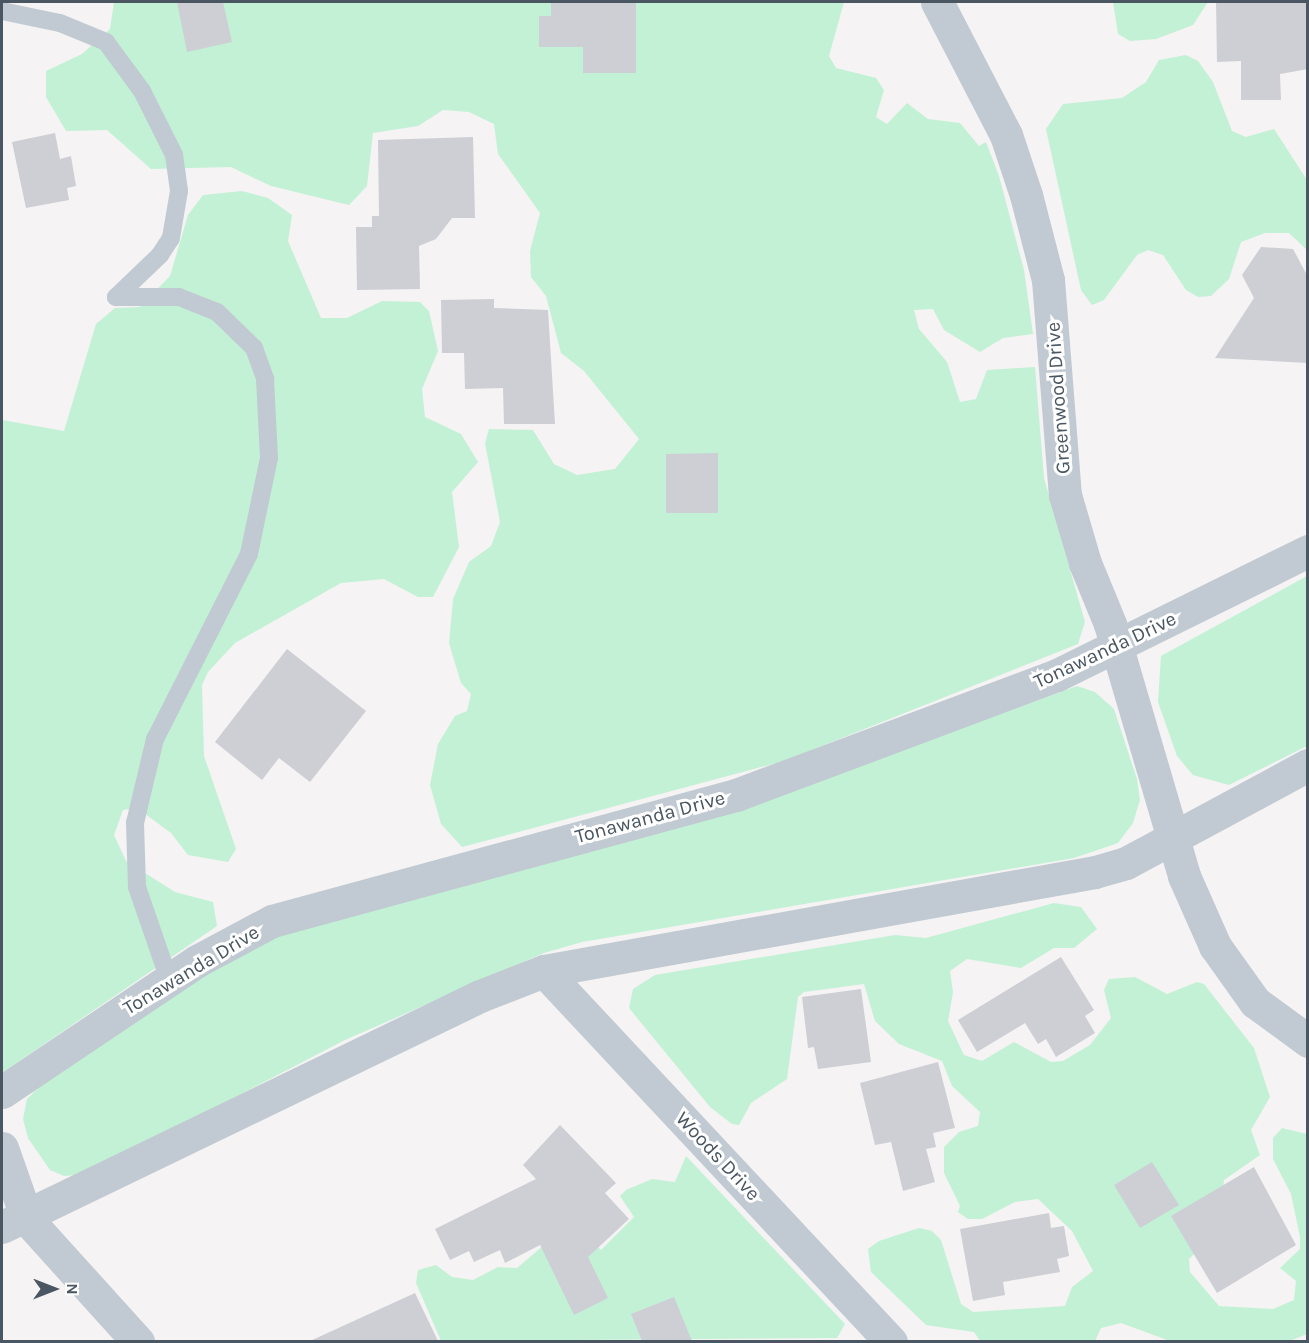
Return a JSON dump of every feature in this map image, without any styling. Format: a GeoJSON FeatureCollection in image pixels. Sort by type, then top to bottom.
{"type":"FeatureCollection","features":[{"type":"Feature","properties":{"kind":"street","name":"Greenwood Drive"},"geometry":{"type":"LineString","coordinates":[[937,2],[992,105],[1026,195],[1048,280],[1065,495],[1117,646],[1195,906],[1215,946],[1255,1002],[1308,1041]]}},
{"type":"Feature","properties":{"kind":"street","name":"Tonawanda Drive"},"geometry":{"type":"LineString","coordinates":[[2,1092],[169,980],[272,921],[316,905],[736,795],[1057,675],[1308,551]]}},
{"type":"Feature","properties":{"kind":"street"},"geometry":{"type":"LineString","coordinates":[[14,1223],[480,996],[544,972],[1095,872],[1125,863],[1308,765]]}},
{"type":"Feature","properties":{"kind":"street","name":"Woods Drive"},"geometry":{"type":"LineString","coordinates":[[544,972],[891,1341]]}},
{"type":"Feature","properties":{"kind":"street"},"geometry":{"type":"LineString","coordinates":[[2,1148],[14,1223],[138,1341]]}},
{"type":"Feature","properties":{"kind":"lane"},"geometry":{"type":"LineString","coordinates":[[2,11],[60,23],[106,42],[142,91],[174,155],[179,192],[171,238],[160,255],[116,297],[179,297],[217,312],[254,348],[265,379],[269,458],[249,554],[154,739],[135,823],[137,887],[169,980]]}},
{"type":"Feature","properties":{"kind":"green space"},"geometry":{"type":"Polygon","coordinates":[[[114,2],[844,2],[829,56],[836,68],[876,78],[884,90],[876,117],[887,124],[907,103],[928,119],[960,123],[979,146],[986,142],[999,176],[1024,270],[1033,334],[1003,338],[980,352],[944,330],[933,309],[914,310],[919,329],[947,362],[960,402],[976,399],[987,370],[1035,367],[1044,478],[1085,622],[1078,644],[784,761],[462,847],[441,824],[430,785],[438,744],[455,716],[467,711],[471,694],[461,683],[449,643],[453,599],[469,562],[491,546],[500,522],[485,443],[489,429],[533,430],[554,464],[577,475],[615,469],[639,439],[584,371],[561,353],[546,296],[531,277],[530,251],[540,213],[498,154],[494,124],[469,112],[443,110],[418,126],[373,133],[367,186],[349,205],[271,186],[231,167],[151,169],[107,130],[66,131],[46,97],[46,71],[82,54],[110,29],[114,2]]]}},
{"type":"Feature","properties":{"kind":"green space"},"geometry":{"type":"Polygon","coordinates":[[[1113,2],[1208,2],[1193,25],[1156,39],[1130,41],[1118,34],[1113,2]]]}},
{"type":"Feature","properties":{"kind":"green space"},"geometry":{"type":"Polygon","coordinates":[[[1186,55],[1198,61],[1213,82],[1232,131],[1246,137],[1274,129],[1307,180],[1307,250],[1289,233],[1265,233],[1241,242],[1229,279],[1211,296],[1198,297],[1186,290],[1163,255],[1148,250],[1137,255],[1104,300],[1092,305],[1081,290],[1046,129],[1063,104],[1122,98],[1146,82],[1159,60],[1186,55]]]}},
{"type":"Feature","properties":{"kind":"green space"},"geometry":{"type":"Polygon","coordinates":[[[242,191],[268,198],[292,215],[288,241],[321,318],[347,318],[382,301],[420,302],[429,311],[438,351],[422,389],[425,417],[461,434],[478,462],[452,492],[459,547],[433,597],[418,597],[384,579],[341,583],[235,643],[208,672],[202,685],[204,756],[236,849],[228,862],[188,855],[171,833],[137,808],[123,810],[114,835],[126,861],[175,892],[213,902],[217,926],[2,1073],[2,420],[64,431],[96,324],[115,308],[140,307],[170,276],[188,215],[203,195],[242,191]]]}},
{"type":"Feature","properties":{"kind":"green space"},"geometry":{"type":"Polygon","coordinates":[[[1307,576],[1307,746],[1229,785],[1193,775],[1177,756],[1158,702],[1161,656],[1307,576]]]}},
{"type":"Feature","properties":{"kind":"green space"},"geometry":{"type":"Polygon","coordinates":[[[1077,686],[1095,692],[1114,709],[1137,779],[1140,800],[1133,823],[1118,843],[1074,858],[582,942],[544,953],[345,1040],[87,1174],[64,1176],[50,1170],[28,1138],[23,1119],[27,1099],[44,1082],[219,965],[283,931],[758,802],[1077,686]]]}},
{"type":"Feature","properties":{"kind":"green space"},"geometry":{"type":"Polygon","coordinates":[[[1054,903],[1081,907],[1097,929],[1074,948],[1054,948],[1021,968],[967,959],[950,971],[953,992],[948,1021],[964,1055],[982,1061],[1014,1042],[1051,1062],[1063,1061],[1090,1045],[1111,1018],[1104,990],[1109,979],[1135,977],[1167,994],[1197,982],[1204,984],[1254,1048],[1270,1097],[1251,1130],[1260,1155],[1224,1180],[1222,1202],[1202,1246],[1189,1259],[1190,1272],[1219,1306],[1273,1309],[1294,1300],[1296,1281],[1280,1268],[1300,1249],[1300,1237],[1291,1194],[1273,1159],[1273,1138],[1282,1128],[1307,1134],[1307,1334],[1287,1342],[1170,1341],[1121,1323],[1101,1328],[1095,1341],[981,1342],[974,1332],[926,1325],[871,1272],[868,1249],[879,1241],[919,1228],[932,1231],[941,1240],[961,1304],[973,1312],[1065,1306],[1072,1287],[1093,1271],[1072,1231],[1038,1199],[1015,1202],[982,1219],[968,1219],[958,1212],[960,1206],[944,1173],[944,1147],[959,1132],[978,1126],[980,1112],[952,1086],[942,1061],[899,1044],[875,1021],[864,984],[804,992],[798,997],[787,1079],[751,1103],[739,1125],[732,1124],[710,1107],[629,1008],[633,989],[655,975],[895,935],[926,938],[1054,903]]]}},
{"type":"Feature","properties":{"kind":"green space"},"geometry":{"type":"Polygon","coordinates":[[[686,1156],[845,1324],[837,1338],[441,1341],[416,1283],[418,1270],[436,1265],[452,1277],[473,1280],[498,1267],[517,1268],[544,1245],[547,1195],[601,1250],[634,1217],[620,1196],[626,1190],[652,1179],[675,1182],[686,1156]]]}},
{"type":"Feature","properties":{"kind":"building"},"geometry":{"type":"Polygon","coordinates":[[[177,2],[223,2],[232,42],[187,52],[177,2]]]}},
{"type":"Feature","properties":{"kind":"building"},"geometry":{"type":"Polygon","coordinates":[[[551,2],[636,2],[636,73],[583,73],[583,47],[539,47],[539,16],[551,16],[551,2]]]}},
{"type":"Feature","properties":{"kind":"building"},"geometry":{"type":"Polygon","coordinates":[[[1216,2],[1308,2],[1308,69],[1280,74],[1281,100],[1241,100],[1241,61],[1217,62],[1216,2]]]}},
{"type":"Feature","properties":{"kind":"building"},"geometry":{"type":"Polygon","coordinates":[[[55,133],[60,159],[71,156],[76,186],[67,188],[69,200],[26,208],[12,142],[55,133]]]}},
{"type":"Feature","properties":{"kind":"building"},"geometry":{"type":"Polygon","coordinates":[[[473,137],[475,218],[452,218],[436,239],[419,246],[420,289],[357,290],[356,227],[372,227],[372,216],[379,216],[378,140],[473,137]]]}},
{"type":"Feature","properties":{"kind":"building"},"geometry":{"type":"Polygon","coordinates":[[[1261,247],[1293,249],[1308,277],[1308,363],[1215,358],[1254,298],[1242,275],[1261,247]]]}},
{"type":"Feature","properties":{"kind":"building"},"geometry":{"type":"Polygon","coordinates":[[[494,299],[494,308],[548,310],[555,424],[504,424],[503,388],[465,389],[464,353],[442,353],[441,300],[494,299]]]}},
{"type":"Feature","properties":{"kind":"building"},"geometry":{"type":"Polygon","coordinates":[[[718,453],[718,513],[666,513],[666,454],[718,453]]]}},
{"type":"Feature","properties":{"kind":"building"},"geometry":{"type":"Polygon","coordinates":[[[287,649],[366,711],[310,782],[279,758],[262,780],[215,742],[287,649]]]}},
{"type":"Feature","properties":{"kind":"building"},"geometry":{"type":"Polygon","coordinates":[[[1061,957],[1094,1010],[1085,1016],[1095,1033],[1056,1057],[1046,1039],[1038,1044],[1025,1023],[977,1052],[958,1020],[1061,957]]]}},
{"type":"Feature","properties":{"kind":"building"},"geometry":{"type":"Polygon","coordinates":[[[861,989],[871,1062],[818,1069],[814,1047],[808,1048],[802,997],[861,989]]]}},
{"type":"Feature","properties":{"kind":"building"},"geometry":{"type":"Polygon","coordinates":[[[938,1062],[955,1128],[933,1133],[936,1147],[926,1149],[935,1182],[903,1191],[891,1142],[875,1145],[860,1083],[938,1062]]]}},
{"type":"Feature","properties":{"kind":"building"},"geometry":{"type":"Polygon","coordinates":[[[560,1125],[616,1183],[605,1193],[629,1219],[588,1257],[608,1298],[574,1315],[540,1245],[505,1263],[500,1250],[474,1262],[469,1251],[450,1260],[435,1229],[536,1179],[523,1165],[560,1125]]]}},
{"type":"Feature","properties":{"kind":"building"},"geometry":{"type":"Polygon","coordinates":[[[1152,1162],[1179,1205],[1140,1228],[1114,1185],[1152,1162]]]}},
{"type":"Feature","properties":{"kind":"building"},"geometry":{"type":"Polygon","coordinates":[[[1254,1167],[1296,1245],[1217,1293],[1171,1216],[1254,1167]]]}},
{"type":"Feature","properties":{"kind":"building"},"geometry":{"type":"Polygon","coordinates":[[[1049,1213],[1051,1228],[1064,1226],[1069,1256],[1057,1259],[1060,1272],[1003,1282],[1005,1295],[973,1301],[960,1229],[1049,1213]]]}},
{"type":"Feature","properties":{"kind":"building"},"geometry":{"type":"Polygon","coordinates":[[[415,1293],[438,1341],[310,1341],[415,1293]]]}},
{"type":"Feature","properties":{"kind":"building"},"geometry":{"type":"Polygon","coordinates":[[[674,1297],[692,1341],[642,1341],[631,1314],[674,1297]]]}}]}
